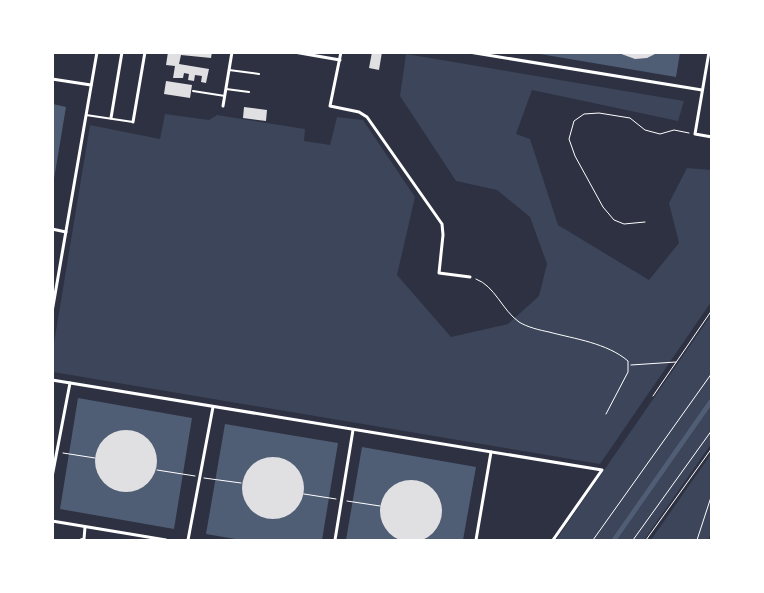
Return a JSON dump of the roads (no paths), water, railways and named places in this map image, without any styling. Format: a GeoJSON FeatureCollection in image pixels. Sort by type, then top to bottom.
{"type":"FeatureCollection","features":[{"type":"Feature","properties":{"kind":"street"},"geometry":{"type":"LineString","coordinates":[[52,312],[97,52]]}},
{"type":"Feature","properties":{"kind":"street"},"geometry":{"type":"LineString","coordinates":[[111,118],[122,52]]}},
{"type":"Feature","properties":{"kind":"street"},"geometry":{"type":"LineString","coordinates":[[133,122],[145,52]]}},
{"type":"Feature","properties":{"kind":"street"},"geometry":{"type":"LineString","coordinates":[[223,106],[232,52]]}},
{"type":"Feature","properties":{"kind":"street"},"geometry":{"type":"LineString","coordinates":[[294,52],[340,60]]}},
{"type":"Feature","properties":{"kind":"street"},"geometry":{"type":"LineString","coordinates":[[342,52],[330,106],[359,112],[367,117],[442,224],[444,235],[439,273],[470,277]]}},
{"type":"Feature","properties":{"kind":"street"},"geometry":{"type":"LineString","coordinates":[[469,52],[702,90]]}},
{"type":"Feature","properties":{"kind":"street"},"geometry":{"type":"LineString","coordinates":[[708,52],[695,134],[712,137]]}},
{"type":"Feature","properties":{"kind":"street"},"geometry":{"type":"LineString","coordinates":[[52,79],[91,85]]}},
{"type":"Feature","properties":{"kind":"street"},"geometry":{"type":"LineString","coordinates":[[52,229],[66,232]]}},
{"type":"Feature","properties":{"kind":"street"},"geometry":{"type":"LineString","coordinates":[[52,380],[574,467],[602,470],[552,540]]}},
{"type":"Feature","properties":{"kind":"street"},"geometry":{"type":"LineString","coordinates":[[52,477],[70,383]]}},
{"type":"Feature","properties":{"kind":"street"},"geometry":{"type":"LineString","coordinates":[[188,540],[213,407]]}},
{"type":"Feature","properties":{"kind":"street"},"geometry":{"type":"LineString","coordinates":[[335,540],[353,430]]}},
{"type":"Feature","properties":{"kind":"street"},"geometry":{"type":"LineString","coordinates":[[476,540],[491,452]]}},
{"type":"Feature","properties":{"kind":"street"},"geometry":{"type":"LineString","coordinates":[[52,521],[166,540]]}},
{"type":"Feature","properties":{"kind":"street"},"geometry":{"type":"LineString","coordinates":[[83,540],[85,527]]}},
{"type":"Feature","properties":{"kind":"lane"},"geometry":{"type":"LineString","coordinates":[[229,70],[259,74]]}},
{"type":"Feature","properties":{"kind":"lane"},"geometry":{"type":"LineString","coordinates":[[226,89],[249,92]]}},
{"type":"Feature","properties":{"kind":"lane"},"geometry":{"type":"LineString","coordinates":[[194,92],[225,96]]}},
{"type":"Feature","properties":{"kind":"lane"},"geometry":{"type":"LineString","coordinates":[[86,115],[133,122]]}}]}
